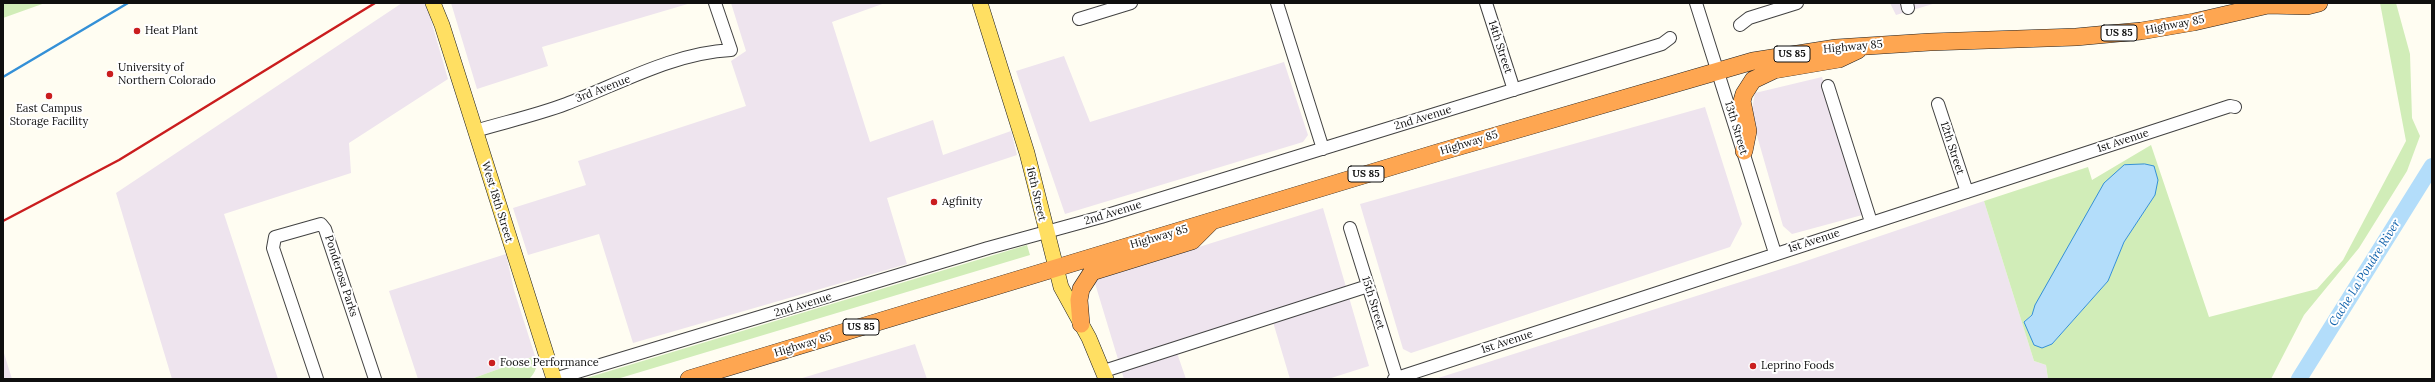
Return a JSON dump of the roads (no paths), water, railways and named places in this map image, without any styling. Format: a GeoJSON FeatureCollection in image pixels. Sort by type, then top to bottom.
{"type":"FeatureCollection","features":[{"type":"Feature","properties":{"kind":"highway","name":"Highway 85"},"geometry":{"type":"LineString","coordinates":[[689,379],[712,375],[1055,268],[1718,70],[1804,52],[1866,45],[2076,38],[2141,31],[2194,22],[2270,4],[2307,6],[2319,3]]}},
{"type":"Feature","properties":{"kind":"highway"},"geometry":{"type":"LineString","coordinates":[[1744,151],[1748,131],[1742,101],[1744,94],[1753,80],[1774,70],[1839,59],[1866,45]]}},
{"type":"Feature","properties":{"kind":"highway"},"geometry":{"type":"LineString","coordinates":[[1081,324],[1079,300],[1081,289],[1092,272],[1192,241],[1212,221]]}},
{"type":"Feature","properties":{"kind":"main road","name":"West 18th Street"},"geometry":{"type":"LineString","coordinates":[[433,3],[442,25],[554,379]]}},
{"type":"Feature","properties":{"kind":"main road","name":"West 18th Street"},"geometry":{"type":"LineString","coordinates":[[440,3],[442,25]]}},
{"type":"Feature","properties":{"kind":"main road","name":"16th Street"},"geometry":{"type":"LineString","coordinates":[[980,3],[1027,153],[1055,268],[1064,293],[1081,324],[1105,375]]}},
{"type":"Feature","properties":{"kind":"street","name":"3rd Avenue"},"geometry":{"type":"LineString","coordinates":[[475,131],[564,105],[683,58],[714,51],[730,50],[716,3]]}},
{"type":"Feature","properties":{"kind":"street"},"geometry":{"type":"LineString","coordinates":[[1079,19],[1131,3]]}},
{"type":"Feature","properties":{"kind":"street"},"geometry":{"type":"LineString","coordinates":[[1277,3],[1323,149]]}},
{"type":"Feature","properties":{"kind":"street","name":"14th Street"},"geometry":{"type":"LineString","coordinates":[[1486,3],[1514,90]]}},
{"type":"Feature","properties":{"kind":"street","name":"13th Street"},"geometry":{"type":"LineString","coordinates":[[1696,3],[1775,253]]}},
{"type":"Feature","properties":{"kind":"street"},"geometry":{"type":"LineString","coordinates":[[1740,25],[1749,18],[1797,3]]}},
{"type":"Feature","properties":{"kind":"street","name":"2nd Avenue"},"geometry":{"type":"LineString","coordinates":[[554,379],[1323,149],[1662,44],[1670,38]]}},
{"type":"Feature","properties":{"kind":"street"},"geometry":{"type":"LineString","coordinates":[[1828,86],[1871,222]]}},
{"type":"Feature","properties":{"kind":"street","name":"12th Street"},"geometry":{"type":"LineString","coordinates":[[1938,104],[1967,192]]}},
{"type":"Feature","properties":{"kind":"street","name":"1st Avenue"},"geometry":{"type":"LineString","coordinates":[[1395,379],[1775,253],[2230,106],[2235,107]]}},
{"type":"Feature","properties":{"kind":"street","name":"Ponderosa Parks"},"geometry":{"type":"LineString","coordinates":[[317,379],[273,248],[276,237],[321,224],[325,229],[375,379]]}},
{"type":"Feature","properties":{"kind":"street","name":"15th Street"},"geometry":{"type":"LineString","coordinates":[[1350,228],[1395,379]]}},
{"type":"Feature","properties":{"kind":"street"},"geometry":{"type":"LineString","coordinates":[[1105,375],[1368,286]]}},
{"type":"Feature","properties":{"kind":"water"},"geometry":{"type":"Polygon","coordinates":[[[2145,164],[2154,166],[2158,180],[2155,195],[2124,242],[2108,281],[2052,344],[2042,348],[2034,345],[2024,322],[2032,315],[2035,305],[2104,183],[2124,165],[2145,164]]]}},
{"type":"Feature","properties":{"kind":"waterway"},"geometry":{"type":"LineString","coordinates":[[3,77],[128,3]]}},
{"type":"Feature","properties":{"kind":"waterway","name":"Cache La Poudre River"},"geometry":{"type":"LineString","coordinates":[[2299,379],[2432,166]]}},
{"type":"Feature","properties":{"kind":"railway"},"geometry":{"type":"LineString","coordinates":[[3,221],[119,160],[375,3]]}},
{"type":"Feature","properties":{"kind":"place","name":"Heat Plant"},"geometry":{"type":"Point","coordinates":[137,31]}},
{"type":"Feature","properties":{"kind":"place","name":"University of Northern Colorado"},"geometry":{"type":"Point","coordinates":[110,74]}},
{"type":"Feature","properties":{"kind":"place","name":"East Campus Storage Facility"},"geometry":{"type":"Point","coordinates":[49,96]}},
{"type":"Feature","properties":{"kind":"place","name":"Agfinity"},"geometry":{"type":"Point","coordinates":[934,202]}},
{"type":"Feature","properties":{"kind":"place","name":"Foose Performance"},"geometry":{"type":"Point","coordinates":[492,363]}},
{"type":"Feature","properties":{"kind":"place","name":"Leprino Foods"},"geometry":{"type":"Point","coordinates":[1753,366]}}]}
